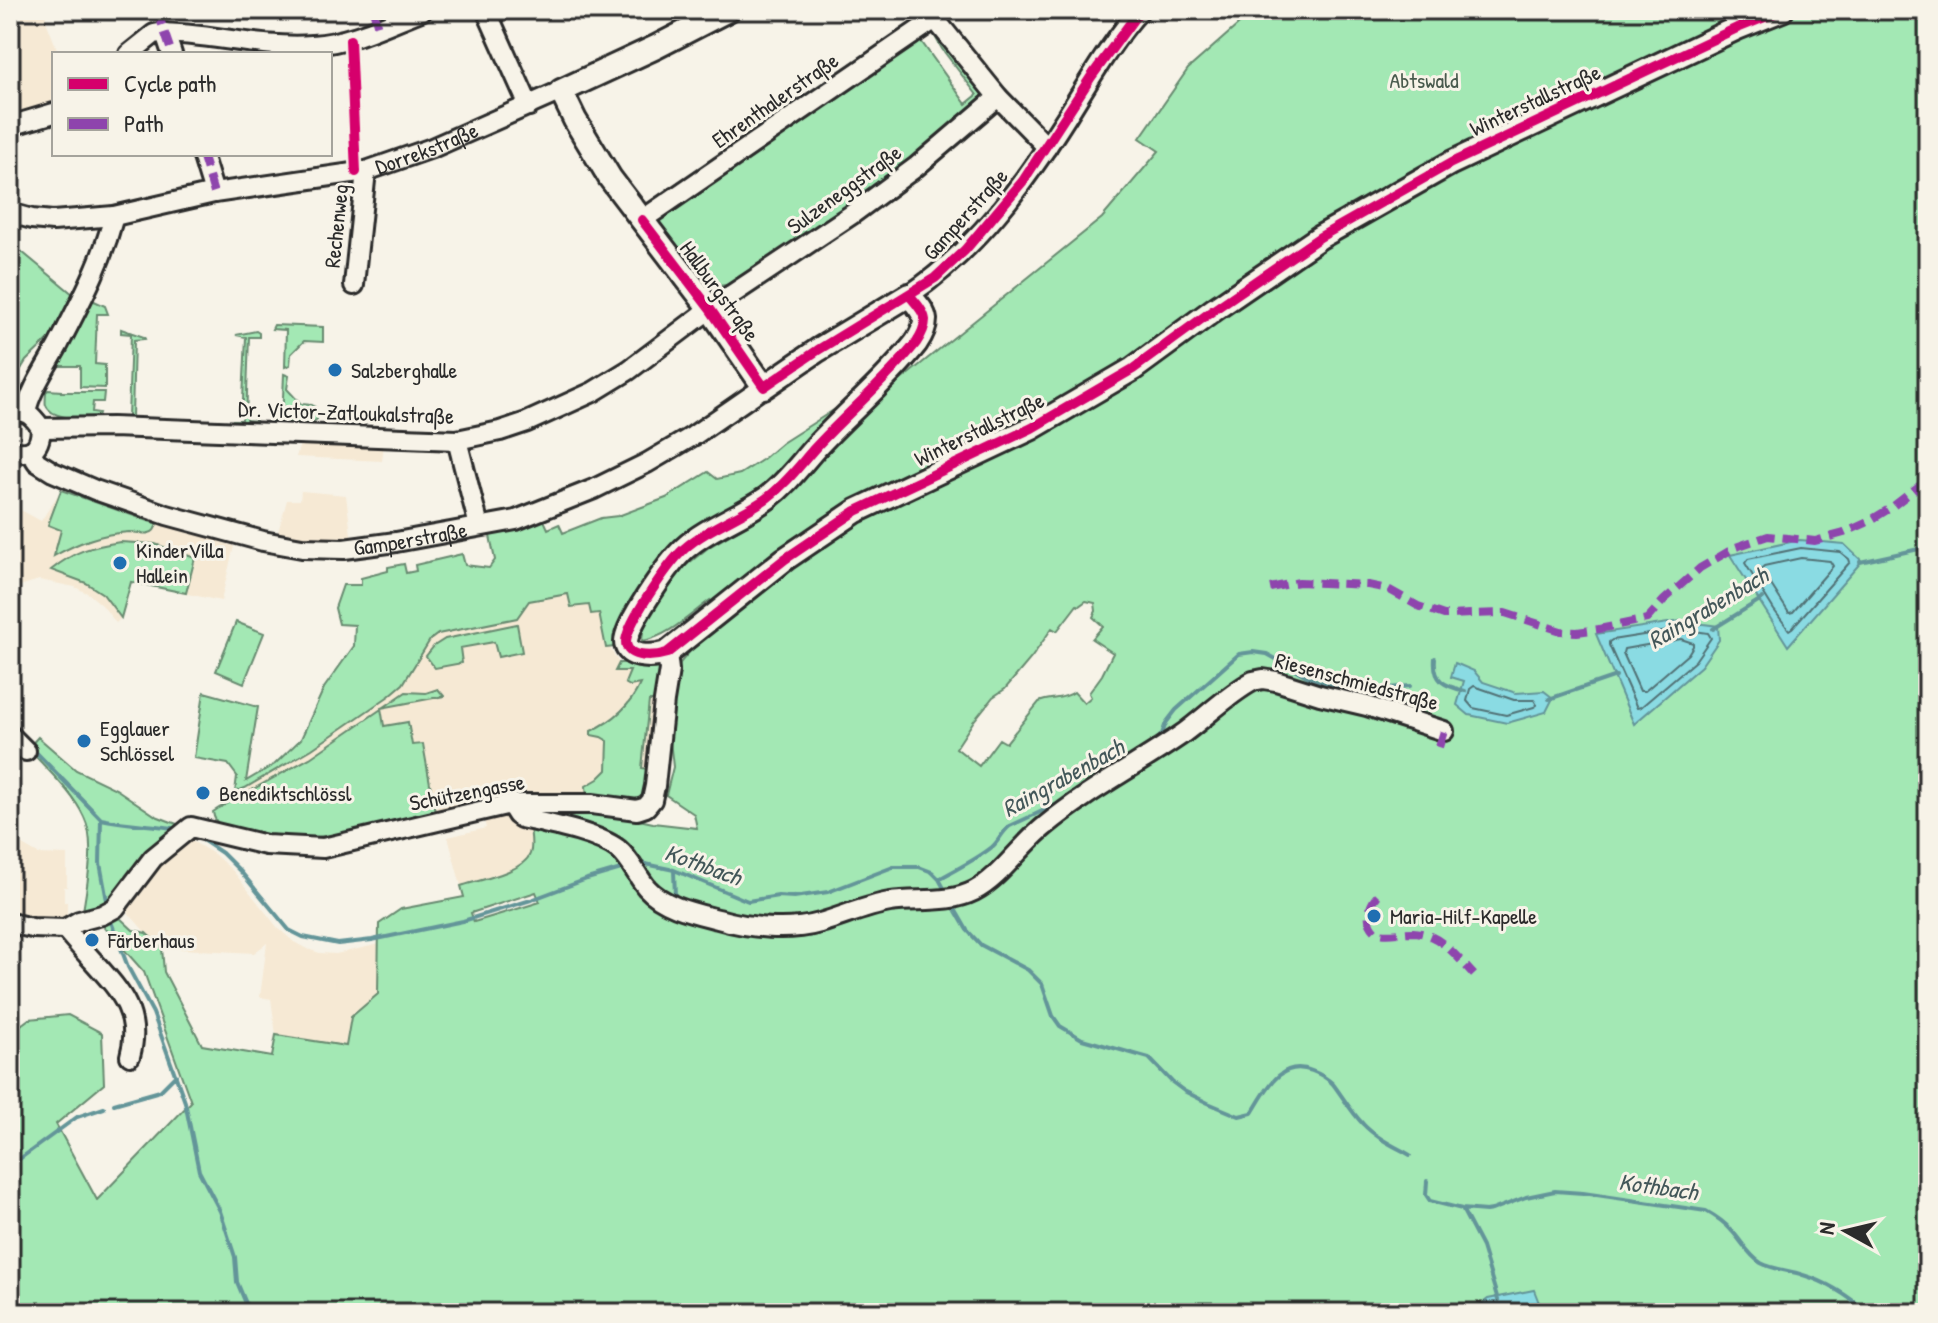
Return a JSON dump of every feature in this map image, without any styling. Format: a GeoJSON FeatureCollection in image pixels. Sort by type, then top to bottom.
{"type":"FeatureCollection","features":[{"type":"Feature","properties":{"kind":"street"},"geometry":{"type":"LineString","coordinates":[[132,52],[154,34],[165,33],[311,45],[350,40],[423,10]]}},
{"type":"Feature","properties":{"kind":"street"},"geometry":{"type":"LineString","coordinates":[[486,10],[529,106]]}},
{"type":"Feature","properties":{"kind":"street","name":"Dorrekstraße"},"geometry":{"type":"LineString","coordinates":[[10,213],[53,221],[114,216],[214,193],[366,171],[432,148],[529,106],[728,10]]}},
{"type":"Feature","properties":{"kind":"street","name":"Gamperstraße"},"geometry":{"type":"LineString","coordinates":[[30,451],[37,462],[53,472],[95,490],[181,519],[302,548],[344,549],[516,520],[594,489],[647,463],[693,436],[818,350],[935,278],[965,250],[1014,193],[1140,10]]}},
{"type":"Feature","properties":{"kind":"street","name":"Winterstallstraße"},"geometry":{"type":"LineString","coordinates":[[667,653],[785,559],[856,511],[1032,428],[1133,369],[1320,237],[1451,163],[1737,28],[1782,10]]}},
{"type":"Feature","properties":{"kind":"street","name":"Ehrenthalerstraße"},"geometry":{"type":"LineString","coordinates":[[642,220],[935,19],[998,97]]}},
{"type":"Feature","properties":{"kind":"street"},"geometry":{"type":"LineString","coordinates":[[165,33],[171,52]]}},
{"type":"Feature","properties":{"kind":"street","name":"Hallburgstraße"},"geometry":{"type":"LineString","coordinates":[[561,91],[610,178],[710,309],[764,387]]}},
{"type":"Feature","properties":{"kind":"street"},"geometry":{"type":"LineString","coordinates":[[998,97],[1047,147]]}},
{"type":"Feature","properties":{"kind":"street","name":"Sulzeneggstraße"},"geometry":{"type":"LineString","coordinates":[[710,309],[851,215],[916,167],[998,97]]}},
{"type":"Feature","properties":{"kind":"street"},"geometry":{"type":"LineString","coordinates":[[10,126],[52,114]]}},
{"type":"Feature","properties":{"kind":"street"},"geometry":{"type":"LineString","coordinates":[[203,156],[214,193]]}},
{"type":"Feature","properties":{"kind":"street","name":"Rechenweg"},"geometry":{"type":"LineString","coordinates":[[354,285],[366,171]]}},
{"type":"Feature","properties":{"kind":"street"},"geometry":{"type":"LineString","coordinates":[[18,413],[27,405],[92,282],[114,216]]}},
{"type":"Feature","properties":{"kind":"street"},"geometry":{"type":"LineString","coordinates":[[667,653],[652,657],[629,650],[627,637],[644,604],[683,550],[771,495],[868,397],[918,340],[925,320],[909,295]]}},
{"type":"Feature","properties":{"kind":"street","name":"Dr. Victor-Zatloukalstraße"},"geometry":{"type":"LineString","coordinates":[[41,428],[112,427],[457,440],[527,422],[593,392],[629,370],[710,309]]}},
{"type":"Feature","properties":{"kind":"street"},"geometry":{"type":"LineString","coordinates":[[10,451],[23,454],[38,444],[41,428],[32,415],[18,413]]}},
{"type":"Feature","properties":{"kind":"street"},"geometry":{"type":"LineString","coordinates":[[457,440],[479,526]]}},
{"type":"Feature","properties":{"kind":"street","name":"Schützengasse"},"geometry":{"type":"LineString","coordinates":[[65,929],[109,911],[153,858],[185,832],[266,845],[323,848],[510,804],[592,804],[637,810],[646,807],[652,800],[655,786],[669,670],[667,653]]}},
{"type":"Feature","properties":{"kind":"street","name":"Riesenschmiedstraße"},"geometry":{"type":"LineString","coordinates":[[510,804],[521,818],[611,844],[631,864],[646,887],[674,905],[722,920],[797,928],[891,902],[944,899],[975,891],[1067,808],[1153,754],[1253,681],[1276,681],[1444,731]]}},
{"type":"Feature","properties":{"kind":"street"},"geometry":{"type":"LineString","coordinates":[[10,735],[26,751]]}},
{"type":"Feature","properties":{"kind":"street"},"geometry":{"type":"LineString","coordinates":[[10,923],[32,928],[65,929],[125,999],[133,1032],[130,1056]]}},
{"type":"Feature","properties":{"kind":"shaded area"},"geometry":{"type":"Polygon","coordinates":[[[10,10],[45,10],[58,52],[52,52],[52,109],[10,121],[10,10]]]}},
{"type":"Feature","properties":{"kind":"shaded area"},"geometry":{"type":"Polygon","coordinates":[[[301,441],[384,444],[382,461],[296,457],[301,441]]]}},
{"type":"Feature","properties":{"kind":"shaded area","name":"KinderVilla Hallein"},"geometry":{"type":"Polygon","coordinates":[[[61,490],[157,524],[234,546],[221,601],[131,582],[121,618],[116,623],[102,605],[75,587],[39,580],[10,589],[10,504],[41,521],[61,490]]]}},
{"type":"Feature","properties":{"kind":"shaded area"},"geometry":{"type":"Polygon","coordinates":[[[301,491],[346,495],[352,542],[276,539],[287,500],[300,500],[301,491]]]}},
{"type":"Feature","properties":{"kind":"shaded area"},"geometry":{"type":"Polygon","coordinates":[[[598,588],[606,642],[619,663],[656,663],[663,669],[651,787],[589,800],[534,794],[337,835],[217,823],[213,817],[213,812],[245,794],[250,783],[322,741],[432,633],[529,600],[598,588]]]}},
{"type":"Feature","properties":{"kind":"shaded area"},"geometry":{"type":"Polygon","coordinates":[[[509,811],[530,828],[532,845],[529,858],[516,868],[461,886],[448,837],[486,828],[483,816],[509,811]]]}},
{"type":"Feature","properties":{"kind":"shaded area"},"geometry":{"type":"Polygon","coordinates":[[[10,838],[38,854],[67,855],[64,902],[67,902],[67,921],[10,918],[10,838]]]}},
{"type":"Feature","properties":{"kind":"shaded area"},"geometry":{"type":"Polygon","coordinates":[[[192,841],[214,854],[233,871],[278,928],[294,942],[320,953],[336,954],[380,944],[378,994],[351,1017],[347,1046],[276,1035],[271,999],[260,997],[267,943],[254,953],[162,948],[125,909],[159,861],[192,841]]]}},
{"type":"Feature","properties":{"kind":"green space","name":"Abtswald"},"geometry":{"type":"Polygon","coordinates":[[[1255,10],[1928,10],[1928,1313],[10,1313],[10,1033],[29,1019],[68,1015],[102,1033],[104,1084],[56,1124],[97,1200],[191,1102],[144,972],[98,920],[118,916],[133,930],[146,933],[162,948],[164,972],[202,1045],[272,1057],[276,1035],[346,1046],[351,1017],[378,994],[379,924],[401,909],[464,897],[461,886],[510,870],[526,860],[531,848],[530,828],[509,811],[597,811],[653,823],[697,828],[694,814],[666,795],[673,767],[667,714],[680,663],[715,622],[715,610],[710,600],[669,630],[642,641],[644,622],[679,571],[709,547],[761,517],[865,409],[1102,218],[1159,151],[1140,138],[1188,69],[1255,10]],[[1086,601],[1077,605],[1057,631],[1052,628],[1032,657],[973,722],[956,748],[979,766],[999,739],[1006,743],[1039,702],[1074,692],[1084,703],[1091,697],[1089,693],[1113,653],[1092,639],[1103,626],[1093,617],[1095,603],[1086,601]],[[536,892],[471,913],[474,922],[540,902],[536,892]]]}},
{"type":"Feature","properties":{"kind":"green space"},"geometry":{"type":"Polygon","coordinates":[[[933,33],[938,35],[981,88],[983,101],[885,182],[734,284],[718,286],[703,283],[657,225],[657,219],[918,37],[966,104],[977,95],[933,33]]]}},
{"type":"Feature","properties":{"kind":"green space"},"geometry":{"type":"Polygon","coordinates":[[[10,242],[74,295],[51,337],[26,361],[10,387],[10,242]]]}},
{"type":"Feature","properties":{"kind":"green space"},"geometry":{"type":"Polygon","coordinates":[[[90,299],[105,306],[108,314],[97,314],[95,364],[105,365],[105,388],[80,387],[80,366],[57,366],[59,356],[75,337],[90,299]]]}},
{"type":"Feature","properties":{"kind":"green space"},"geometry":{"type":"Polygon","coordinates":[[[274,325],[323,327],[323,342],[304,341],[291,354],[290,365],[285,367],[286,330],[272,329],[274,325]]]}},
{"type":"Feature","properties":{"kind":"green space"},"geometry":{"type":"Polygon","coordinates":[[[121,329],[145,339],[134,340],[132,417],[142,420],[118,419],[128,417],[131,334],[121,333],[121,329]]]}},
{"type":"Feature","properties":{"kind":"green space"},"geometry":{"type":"Polygon","coordinates":[[[256,331],[259,337],[249,337],[246,420],[256,421],[256,424],[233,423],[233,420],[242,420],[246,337],[236,335],[256,331]]]}},
{"type":"Feature","properties":{"kind":"green space"},"geometry":{"type":"Polygon","coordinates":[[[284,374],[289,376],[287,389],[301,404],[316,408],[317,419],[310,425],[270,424],[270,421],[282,422],[284,374]]]}},
{"type":"Feature","properties":{"kind":"green space"},"geometry":{"type":"Polygon","coordinates":[[[48,390],[104,392],[103,402],[93,402],[92,412],[99,413],[102,419],[55,414],[46,404],[48,390]]]}},
{"type":"Feature","properties":{"kind":"green space"},"geometry":{"type":"Polygon","coordinates":[[[854,397],[623,619],[615,647],[606,648],[599,613],[591,614],[589,605],[571,607],[568,594],[529,601],[517,618],[438,634],[430,640],[403,684],[389,696],[312,749],[245,788],[235,792],[237,776],[228,764],[194,758],[204,692],[258,707],[246,781],[275,764],[301,739],[324,688],[354,646],[355,625],[339,624],[335,608],[343,585],[361,585],[361,578],[388,571],[388,567],[404,564],[406,573],[416,571],[415,565],[462,554],[465,565],[489,568],[495,560],[489,531],[540,519],[544,520],[548,529],[559,524],[563,533],[666,498],[708,472],[717,479],[740,474],[854,397]]]}},
{"type":"Feature","properties":{"kind":"green space"},"geometry":{"type":"Polygon","coordinates":[[[61,490],[157,524],[154,530],[145,534],[129,532],[100,537],[54,556],[61,530],[48,525],[61,490]]]}},
{"type":"Feature","properties":{"kind":"green space"},"geometry":{"type":"Polygon","coordinates":[[[120,542],[155,544],[195,558],[186,593],[131,582],[121,618],[103,594],[86,583],[51,570],[84,550],[120,542]]]}},
{"type":"Feature","properties":{"kind":"green space"},"geometry":{"type":"Polygon","coordinates":[[[236,622],[264,633],[244,683],[216,671],[236,622]]]}},
{"type":"Feature","properties":{"kind":"green space"},"geometry":{"type":"Polygon","coordinates":[[[517,624],[522,652],[498,657],[494,642],[460,648],[462,663],[435,668],[426,656],[445,639],[517,624]]]}},
{"type":"Feature","properties":{"kind":"green space"},"geometry":{"type":"Polygon","coordinates":[[[619,663],[656,663],[663,669],[660,701],[649,701],[642,768],[652,770],[645,798],[636,802],[587,796],[586,786],[607,770],[608,741],[591,735],[591,731],[620,712],[640,684],[630,686],[625,683],[630,671],[615,671],[619,663]]]}},
{"type":"Feature","properties":{"kind":"green space"},"geometry":{"type":"Polygon","coordinates":[[[438,689],[444,696],[383,708],[406,692],[426,693],[438,689]]]}},
{"type":"Feature","properties":{"kind":"green space"},"geometry":{"type":"Polygon","coordinates":[[[381,709],[384,726],[408,722],[412,745],[423,744],[435,812],[313,838],[264,837],[235,831],[216,821],[213,812],[310,758],[381,709]]]}},
{"type":"Feature","properties":{"kind":"green space"},"geometry":{"type":"Polygon","coordinates":[[[38,737],[76,770],[116,789],[156,816],[182,826],[113,901],[82,918],[89,866],[88,828],[73,798],[28,748],[38,737]]]}},
{"type":"Feature","properties":{"kind":"water"},"geometry":{"type":"Polygon","coordinates":[[[1800,540],[1844,544],[1862,561],[1788,646],[1730,555],[1800,540]]]}},
{"type":"Feature","properties":{"kind":"water"},"geometry":{"type":"Polygon","coordinates":[[[1681,621],[1718,626],[1719,640],[1701,666],[1634,724],[1596,634],[1681,621]]]}},
{"type":"Feature","properties":{"kind":"water"},"geometry":{"type":"Polygon","coordinates":[[[1455,663],[1474,671],[1483,682],[1516,693],[1544,691],[1553,698],[1546,712],[1507,723],[1469,715],[1457,705],[1464,681],[1451,677],[1455,663]]]}},
{"type":"Feature","properties":{"kind":"water"},"geometry":{"type":"Polygon","coordinates":[[[1534,1290],[1543,1313],[1470,1313],[1488,1299],[1534,1290]]]}},
{"type":"Feature","properties":{"kind":"waterway","name":"Raingrabenbach"},"geometry":{"type":"LineString","coordinates":[[1860,562],[1928,547]]}},
{"type":"Feature","properties":{"kind":"waterway","name":"Raingrabenbach"},"geometry":{"type":"LineString","coordinates":[[1713,629],[1763,598]]}},
{"type":"Feature","properties":{"kind":"waterway","name":"Raingrabenbach"},"geometry":{"type":"LineString","coordinates":[[1152,745],[1176,710],[1239,654],[1267,654],[1312,679],[1337,687],[1378,689],[1410,686]]}},
{"type":"Feature","properties":{"kind":"waterway"},"geometry":{"type":"LineString","coordinates":[[1435,658],[1438,678],[1465,691]]}},
{"type":"Feature","properties":{"kind":"waterway","name":"Raingrabenbach"},"geometry":{"type":"LineString","coordinates":[[1549,699],[1616,676]]}},
{"type":"Feature","properties":{"kind":"waterway","name":"Kothbach"},"geometry":{"type":"LineString","coordinates":[[31,747],[101,819],[179,829]]}},
{"type":"Feature","properties":{"kind":"waterway","name":"Raingrabenbach"},"geometry":{"type":"LineString","coordinates":[[939,879],[986,852],[1010,826],[1064,801]]}},
{"type":"Feature","properties":{"kind":"waterway"},"geometry":{"type":"LineString","coordinates":[[101,819],[100,863],[108,906]]}},
{"type":"Feature","properties":{"kind":"waterway","name":"Kothbach"},"geometry":{"type":"LineString","coordinates":[[198,837],[222,853],[241,872],[289,930],[303,937],[338,944],[463,921],[628,867]]}},
{"type":"Feature","properties":{"kind":"waterway","name":"Kothbach"},"geometry":{"type":"LineString","coordinates":[[636,865],[641,863],[674,870],[748,901],[828,892],[893,867],[919,867],[932,872],[946,892]]}},
{"type":"Feature","properties":{"kind":"waterway"},"geometry":{"type":"LineString","coordinates":[[674,871],[675,896]]}},
{"type":"Feature","properties":{"kind":"waterway","name":"Kothbach"},"geometry":{"type":"LineString","coordinates":[[952,904],[967,930],[981,945],[1028,970],[1042,984],[1053,1016],[1060,1026],[1082,1039],[1149,1058],[1184,1091],[1239,1116],[1252,1113],[1275,1079],[1283,1073],[1301,1068],[1312,1071],[1333,1084],[1368,1129],[1410,1155]]}},
{"type":"Feature","properties":{"kind":"waterway"},"geometry":{"type":"LineString","coordinates":[[110,919],[128,967],[153,1013],[185,1102],[199,1171],[220,1211],[235,1257],[237,1282],[250,1313]]}},
{"type":"Feature","properties":{"kind":"waterway"},"geometry":{"type":"LineString","coordinates":[[114,1104],[160,1091],[176,1075]]}},
{"type":"Feature","properties":{"kind":"waterway"},"geometry":{"type":"LineString","coordinates":[[10,1166],[77,1117],[104,1108]]}},
{"type":"Feature","properties":{"kind":"waterway","name":"Kothbach"},"geometry":{"type":"LineString","coordinates":[[1427,1181],[1426,1195],[1430,1201],[1462,1209],[1492,1210],[1526,1197],[1555,1191],[1706,1211],[1725,1224],[1761,1263],[1821,1282],[1868,1313]]}},
{"type":"Feature","properties":{"kind":"waterway","name":"Kothbach"},"geometry":{"type":"LineString","coordinates":[[1462,1209],[1482,1247],[1498,1300]]}},
{"type":"Feature","properties":{"kind":"marked path"},"geometry":{"type":"LineString","coordinates":[[157,10],[171,52]]}},
{"type":"Feature","properties":{"kind":"marked path"},"geometry":{"type":"LineString","coordinates":[[373,10],[378,28]]}},
{"type":"Feature","properties":{"kind":"marked path"},"geometry":{"type":"LineString","coordinates":[[203,156],[214,193]]}},
{"type":"Feature","properties":{"kind":"marked path"},"geometry":{"type":"LineString","coordinates":[[1270,588],[1299,582],[1368,585],[1388,589],[1418,606],[1444,615],[1505,613],[1561,631],[1599,629],[1647,619],[1700,568],[1736,547],[1768,536],[1815,541],[1844,533],[1892,507],[1928,479]]}},
{"type":"Feature","properties":{"kind":"marked path"},"geometry":{"type":"LineString","coordinates":[[1439,747],[1444,731]]}},
{"type":"Feature","properties":{"kind":"marked path"},"geometry":{"type":"LineString","coordinates":[[1378,895],[1369,914],[1376,932],[1423,933],[1440,941],[1474,975]]}},
{"type":"Feature","properties":{"kind":"cycle path"},"geometry":{"type":"LineString","coordinates":[[642,220],[710,309],[764,387],[935,278],[965,250],[1023,181],[1091,77],[1140,10]]}},
{"type":"Feature","properties":{"kind":"cycle path"},"geometry":{"type":"LineString","coordinates":[[909,295],[925,320],[916,343],[774,493],[703,535],[677,556],[636,616],[626,644],[633,653],[647,656],[667,653],[785,559],[856,511],[1032,428],[1133,369],[1320,237],[1451,163],[1737,28],[1782,10]]}},
{"type":"Feature","properties":{"kind":"cycle path"},"geometry":{"type":"LineString","coordinates":[[350,40],[356,172]]}},
{"type":"Feature","properties":{"kind":"place","name":"Salzberghalle"},"geometry":{"type":"Point","coordinates":[335,370]}},
{"type":"Feature","properties":{"kind":"place","name":"KinderVilla Hallein"},"geometry":{"type":"Point","coordinates":[120,563]}},
{"type":"Feature","properties":{"kind":"place","name":"Egglauer Schlössel"},"geometry":{"type":"Point","coordinates":[84,741]}},
{"type":"Feature","properties":{"kind":"place","name":"Benediktschlössl"},"geometry":{"type":"Point","coordinates":[203,793]}},
{"type":"Feature","properties":{"kind":"place","name":"Maria-Hilf-Kapelle"},"geometry":{"type":"Point","coordinates":[1374,916]}},
{"type":"Feature","properties":{"kind":"place","name":"Färberhaus"},"geometry":{"type":"Point","coordinates":[92,940]}}]}
